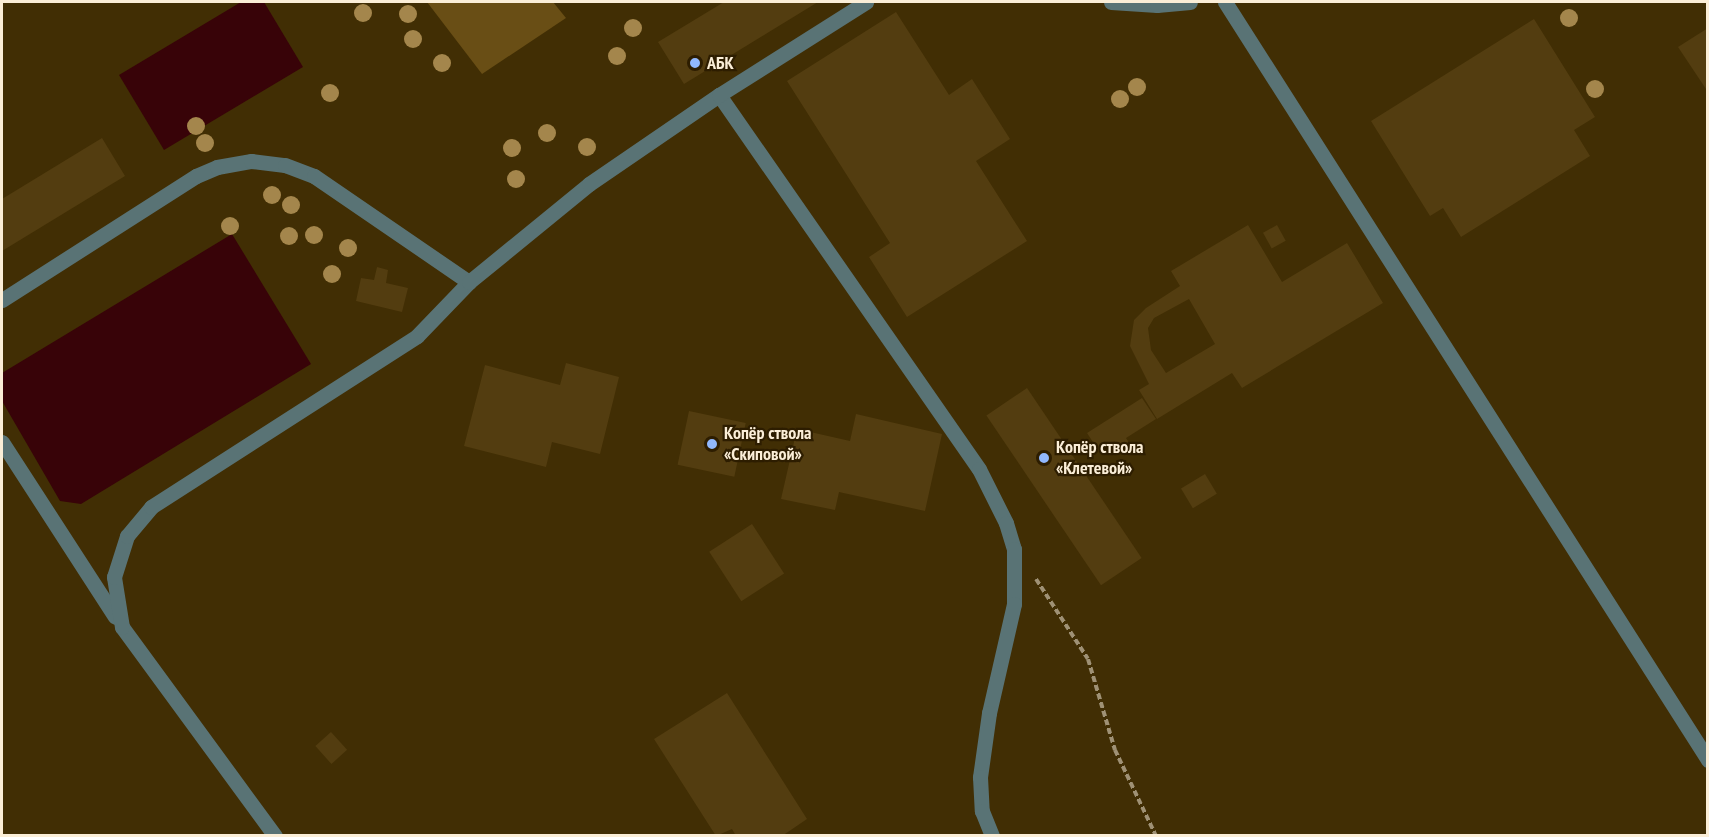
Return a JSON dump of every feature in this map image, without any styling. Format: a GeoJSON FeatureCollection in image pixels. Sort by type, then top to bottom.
{"type":"FeatureCollection","features":[{"type":"Feature","properties":{"kind":"lane"},"geometry":{"type":"LineString","coordinates":[[122,627],[114,577],[118,552],[127,536],[151,507],[391,356],[440,316],[469,282],[589,184],[719,94],[866,2]]}},
{"type":"Feature","properties":{"kind":"lane"},"geometry":{"type":"LineString","coordinates":[[1111,2],[1157,5],[1190,2]]}},
{"type":"Feature","properties":{"kind":"lane"},"geometry":{"type":"LineString","coordinates":[[1226,2],[1707,760]]}},
{"type":"Feature","properties":{"kind":"lane"},"geometry":{"type":"LineString","coordinates":[[719,94],[979,469],[1014,549],[1014,604],[980,767],[982,810],[992,836]]}},
{"type":"Feature","properties":{"kind":"lane"},"geometry":{"type":"LineString","coordinates":[[2,300],[196,176],[216,167],[251,161],[285,165],[314,176],[469,282]]}},
{"type":"Feature","properties":{"kind":"lane"},"geometry":{"type":"LineString","coordinates":[[2,442],[122,627],[275,836]]}},
{"type":"Feature","properties":{"kind":"path"},"geometry":{"type":"LineString","coordinates":[[1014,549],[1088,659],[1115,750],[1156,836]]}},
{"type":"Feature","properties":{"kind":"shaded area"},"geometry":{"type":"Polygon","coordinates":[[[2,2],[1707,2],[1707,835],[2,835],[2,2]]]}},
{"type":"Feature","properties":{"kind":"shaded area"},"geometry":{"type":"Polygon","coordinates":[[[241,2],[264,2],[303,67],[164,150],[119,75],[241,2]]]}},
{"type":"Feature","properties":{"kind":"shaded area"},"geometry":{"type":"Polygon","coordinates":[[[427,2],[553,2],[566,18],[482,74],[427,2]]]}},
{"type":"Feature","properties":{"kind":"shaded area"},"geometry":{"type":"Polygon","coordinates":[[[232,234],[311,364],[81,504],[60,501],[2,401],[2,373],[232,234]]]}},
{"type":"Feature","properties":{"kind":"building","name":"АБК"},"geometry":{"type":"Polygon","coordinates":[[[724,2],[818,2],[684,84],[658,42],[724,2]]]}},
{"type":"Feature","properties":{"kind":"building"},"geometry":{"type":"Polygon","coordinates":[[[896,12],[949,95],[972,79],[1010,139],[976,161],[1027,241],[907,317],[869,257],[890,243],[787,81],[896,12]]]}},
{"type":"Feature","properties":{"kind":"building"},"geometry":{"type":"Polygon","coordinates":[[[1534,19],[1595,117],[1574,130],[1590,156],[1461,237],[1443,208],[1430,216],[1371,121],[1534,19]]]}},
{"type":"Feature","properties":{"kind":"building"},"geometry":{"type":"Polygon","coordinates":[[[1708,28],[1708,92],[1678,47],[1708,28]]]}},
{"type":"Feature","properties":{"kind":"building"},"geometry":{"type":"Polygon","coordinates":[[[102,138],[125,176],[2,251],[2,199],[102,138]]]}},
{"type":"Feature","properties":{"kind":"building"},"geometry":{"type":"Polygon","coordinates":[[[1248,225],[1282,282],[1347,243],[1383,303],[1242,388],[1232,373],[1157,419],[1139,390],[1149,384],[1130,346],[1134,320],[1146,308],[1180,286],[1171,271],[1248,225]],[[1189,299],[1154,318],[1148,328],[1151,350],[1166,373],[1215,344],[1189,299]]]}},
{"type":"Feature","properties":{"kind":"building"},"geometry":{"type":"Polygon","coordinates":[[[1277,225],[1286,241],[1272,249],[1263,233],[1277,225]]]}},
{"type":"Feature","properties":{"kind":"building"},"geometry":{"type":"Polygon","coordinates":[[[377,267],[388,270],[386,283],[408,288],[402,312],[356,301],[361,278],[374,280],[377,267]]]}},
{"type":"Feature","properties":{"kind":"building"},"geometry":{"type":"Polygon","coordinates":[[[566,363],[619,377],[600,454],[552,442],[546,467],[464,446],[485,365],[560,385],[566,363]]]}},
{"type":"Feature","properties":{"kind":"building"},"geometry":{"type":"Polygon","coordinates":[[[1027,388],[1142,558],[1101,585],[986,415],[1027,388]]]}},
{"type":"Feature","properties":{"kind":"building"},"geometry":{"type":"Polygon","coordinates":[[[1142,398],[1156,419],[1126,438],[1131,446],[1120,452],[1115,444],[1100,453],[1087,433],[1142,398]]]}},
{"type":"Feature","properties":{"kind":"building","name":"Копёр ствола «Скиповой»"},"geometry":{"type":"Polygon","coordinates":[[[689,411],[746,423],[734,477],[678,465],[689,411]]]}},
{"type":"Feature","properties":{"kind":"building"},"geometry":{"type":"Polygon","coordinates":[[[856,414],[942,434],[925,511],[839,492],[835,510],[781,499],[797,429],[850,441],[856,414]]]}},
{"type":"Feature","properties":{"kind":"building"},"geometry":{"type":"Polygon","coordinates":[[[1205,474],[1217,494],[1193,508],[1181,488],[1205,474]]]}},
{"type":"Feature","properties":{"kind":"building"},"geometry":{"type":"Polygon","coordinates":[[[752,524],[784,573],[741,601],[709,552],[752,524]]]}},
{"type":"Feature","properties":{"kind":"building"},"geometry":{"type":"Polygon","coordinates":[[[727,693],[807,819],[782,836],[736,836],[732,829],[716,836],[654,739],[727,693]]]}},
{"type":"Feature","properties":{"kind":"building"},"geometry":{"type":"Polygon","coordinates":[[[331,732],[347,750],[331,764],[315,746],[331,732]]]}},
{"type":"Feature","properties":{"kind":"place","name":"АБК"},"geometry":{"type":"Point","coordinates":[695,63]}},
{"type":"Feature","properties":{"kind":"place","name":"Копёр ствола «Скиповой»"},"geometry":{"type":"Point","coordinates":[712,444]}},
{"type":"Feature","properties":{"kind":"place","name":"Копёр ствола «Клетевой»"},"geometry":{"type":"Point","coordinates":[1044,458]}}]}
